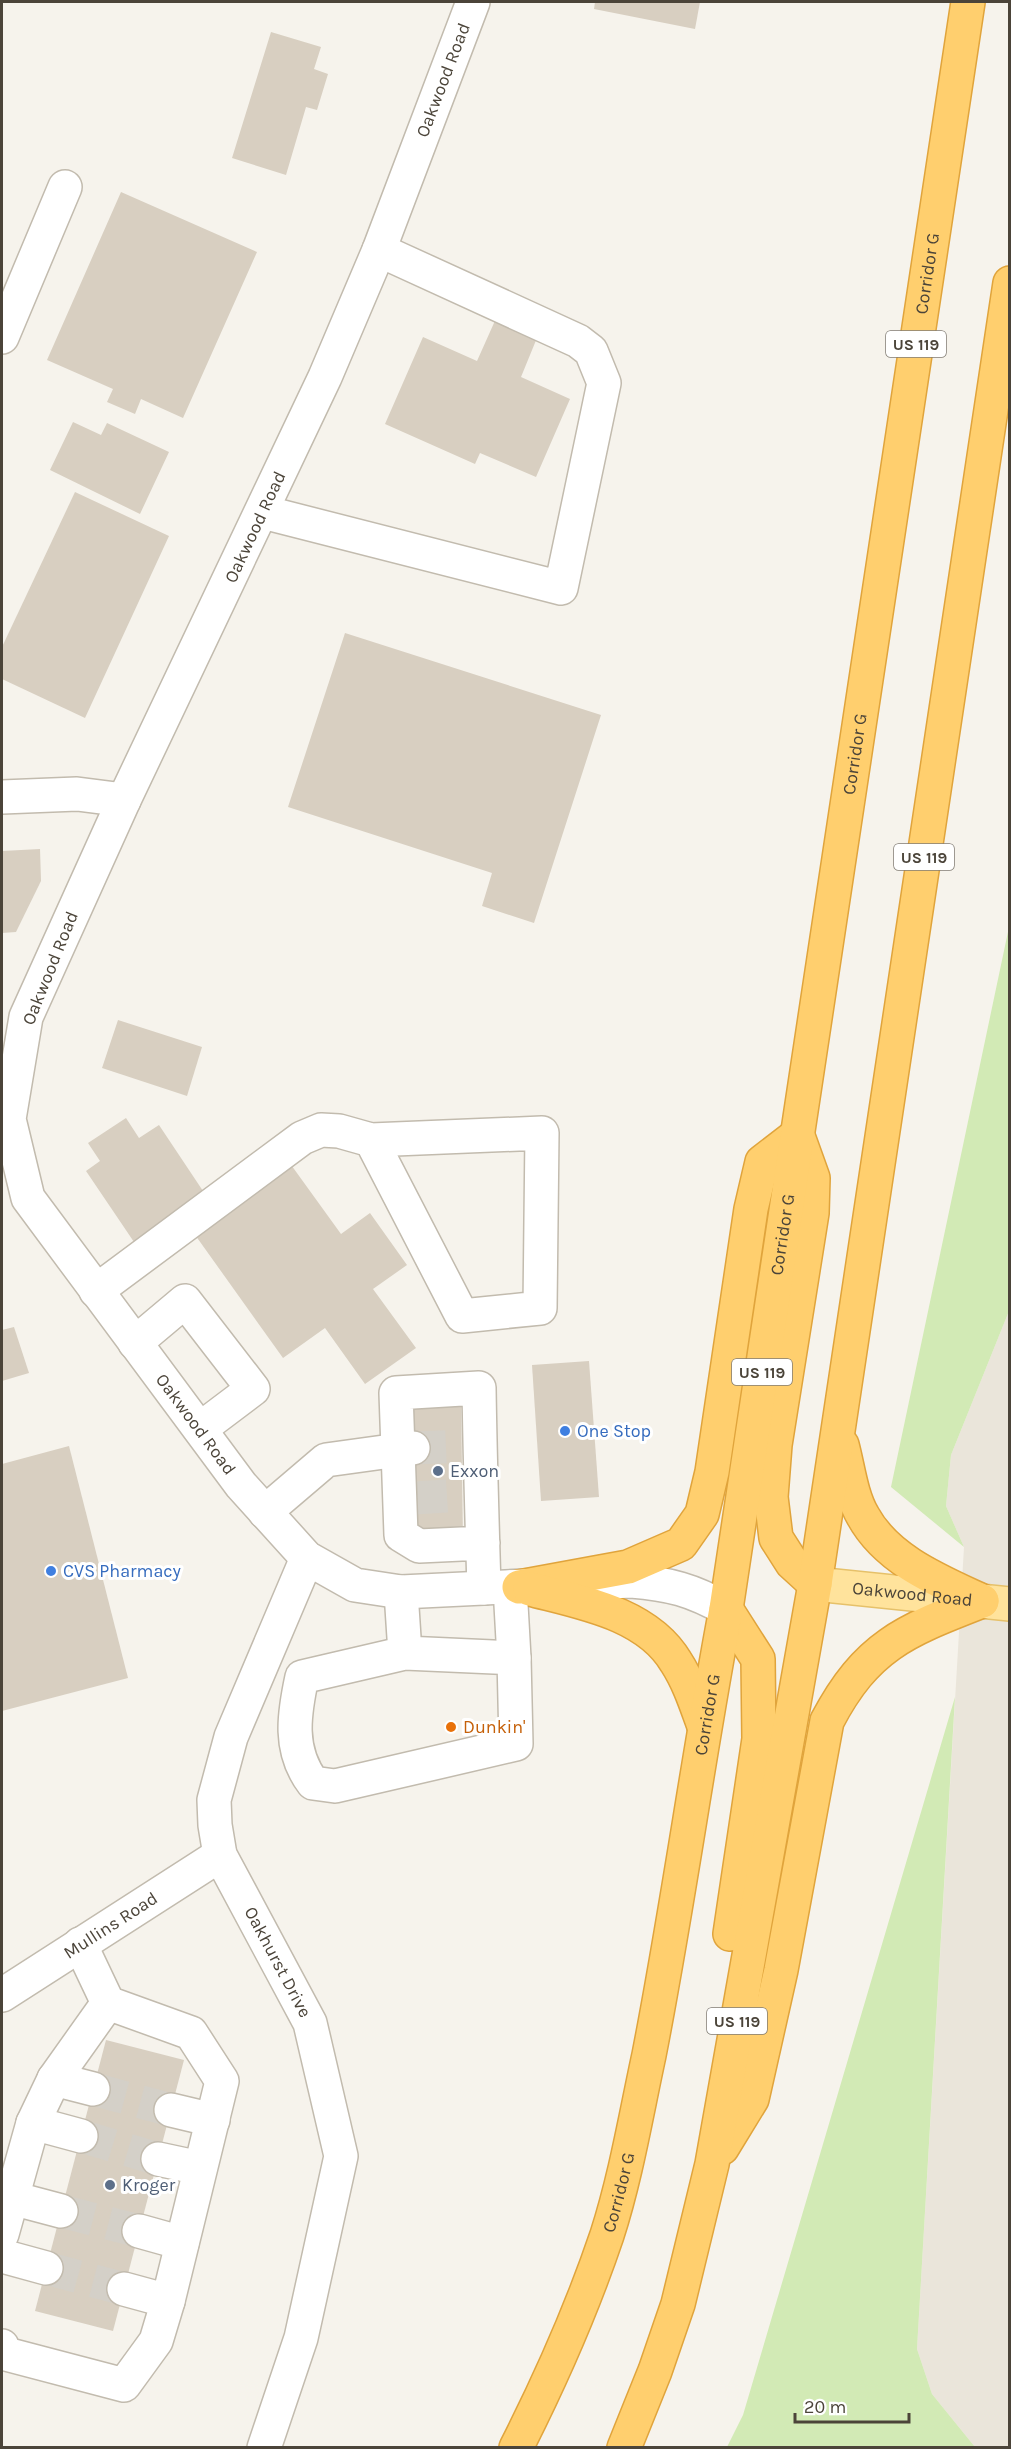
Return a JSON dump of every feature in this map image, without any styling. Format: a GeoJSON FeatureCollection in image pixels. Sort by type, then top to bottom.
{"type":"FeatureCollection","features":[{"type":"Feature","properties":{"kind":"highway","name":"Corridor G"},"geometry":{"type":"LineString","coordinates":[[516,2448],[553,2374],[607,2234],[625,2170],[663,1983],[704,1726],[726,1609],[968,2]]}},
{"type":"Feature","properties":{"kind":"highway","name":"US 119"},"geometry":{"type":"LineString","coordinates":[[624,2448],[656,2371],[678,2304],[712,2164],[815,1584],[1010,283]]}},
{"type":"Feature","properties":{"kind":"highway"},"geometry":{"type":"LineString","coordinates":[[504,1587],[628,1567],[681,1544],[702,1514],[712,1472],[751,1209],[762,1162],[797,1134],[813,1178],[812,1213],[775,1445],[771,1497],[776,1538],[792,1563],[815,1584]]}},
{"type":"Feature","properties":{"kind":"highway"},"geometry":{"type":"LineString","coordinates":[[838,1430],[863,1516],[889,1548],[927,1575],[996,1602]]}},
{"type":"Feature","properties":{"kind":"highway"},"geometry":{"type":"LineString","coordinates":[[504,1587],[608,1610],[645,1630],[675,1659],[692,1692],[704,1726]]}},
{"type":"Feature","properties":{"kind":"highway"},"geometry":{"type":"LineString","coordinates":[[712,2164],[752,2099],[781,1970],[827,1721],[845,1687],[869,1659],[900,1636],[996,1602]]}},
{"type":"Feature","properties":{"kind":"highway"},"geometry":{"type":"LineString","coordinates":[[712,2164],[704,2100],[759,1739],[758,1659],[726,1609]]}},
{"type":"Feature","properties":{"kind":"main road","name":"Oakwood Road"},"geometry":{"type":"LineString","coordinates":[[815,1584],[996,1602]]}},
{"type":"Feature","properties":{"kind":"street","name":"Oakwood Road"},"geometry":{"type":"LineString","coordinates":[[473,2],[378,250],[325,377],[263,512],[124,800],[26,1017],[9,1119],[28,1198],[200,1429],[266,1512],[307,1558],[355,1585],[400,1592],[631,1581],[666,1583],[694,1592],[726,1609]]}},
{"type":"Feature","properties":{"kind":"street"},"geometry":{"type":"LineString","coordinates":[[2,338],[65,187]]}},
{"type":"Feature","properties":{"kind":"street"},"geometry":{"type":"LineString","coordinates":[[263,512],[561,588],[604,383],[591,351],[578,341],[378,250]]}},
{"type":"Feature","properties":{"kind":"street"},"geometry":{"type":"LineString","coordinates":[[2,797],[77,794],[124,800]]}},
{"type":"Feature","properties":{"kind":"street"},"geometry":{"type":"LineString","coordinates":[[96,1291],[302,1138],[321,1130],[339,1131],[371,1140],[542,1133],[540,1308],[462,1316],[371,1140]]}},
{"type":"Feature","properties":{"kind":"street"},"geometry":{"type":"LineString","coordinates":[[135,1343],[185,1301],[253,1389],[200,1429]]}},
{"type":"Feature","properties":{"kind":"street"},"geometry":{"type":"LineString","coordinates":[[483,1544],[419,1546],[401,1535],[407,1498],[406,1448],[396,1393],[479,1388],[471,1446],[472,1495],[483,1544],[504,1587],[514,1658],[516,1744],[335,1786],[313,1783],[301,1766],[294,1715],[302,1677],[405,1653],[514,1658]]}},
{"type":"Feature","properties":{"kind":"street"},"geometry":{"type":"LineString","coordinates":[[266,1512],[327,1460],[406,1448]]}},
{"type":"Feature","properties":{"kind":"street","name":"Oakhurst Drive"},"geometry":{"type":"LineString","coordinates":[[264,2448],[301,2338],[341,2156],[310,2023],[220,1854],[214,1800],[231,1737],[307,1558]]}},
{"type":"Feature","properties":{"kind":"street"},"geometry":{"type":"LineString","coordinates":[[400,1592],[405,1653]]}},
{"type":"Feature","properties":{"kind":"street","name":"Mullins Road"},"geometry":{"type":"LineString","coordinates":[[2,1995],[220,1854]]}},
{"type":"Feature","properties":{"kind":"street"},"geometry":{"type":"LineString","coordinates":[[2,2346],[2,2353],[124,2385],[156,2341],[222,2081],[191,2034],[108,2003],[80,1944]]}},
{"type":"Feature","properties":{"kind":"street"},"geometry":{"type":"LineString","coordinates":[[2,2234],[33,2123],[54,2079],[108,2003]]}},
{"type":"Feature","properties":{"kind":"street"},"geometry":{"type":"LineString","coordinates":[[54,2079],[93,2089]]}},
{"type":"Feature","properties":{"kind":"street"},"geometry":{"type":"LineString","coordinates":[[171,2110],[213,2120]]}},
{"type":"Feature","properties":{"kind":"street"},"geometry":{"type":"LineString","coordinates":[[33,2123],[81,2136]]}},
{"type":"Feature","properties":{"kind":"street"},"geometry":{"type":"LineString","coordinates":[[158,2158],[200,2168]]}},
{"type":"Feature","properties":{"kind":"street"},"geometry":{"type":"LineString","coordinates":[[12,2198],[62,2211]]}},
{"type":"Feature","properties":{"kind":"street"},"geometry":{"type":"LineString","coordinates":[[139,2231],[182,2243]]}},
{"type":"Feature","properties":{"kind":"street"},"geometry":{"type":"LineString","coordinates":[[2,2256],[46,2268]]}},
{"type":"Feature","properties":{"kind":"street"},"geometry":{"type":"LineString","coordinates":[[124,2289],[168,2301]]}},
{"type":"Feature","properties":{"kind":"shaded area"},"geometry":{"type":"Polygon","coordinates":[[[1009,1311],[1009,2447],[975,2447],[932,2394],[917,2349],[964,1547],[946,1506],[951,1455],[1009,1311]]]}},
{"type":"Feature","properties":{"kind":"green space"},"geometry":{"type":"Polygon","coordinates":[[[1009,927],[1009,1311],[951,1455],[946,1506],[964,1547],[891,1487],[1009,927]]]}},
{"type":"Feature","properties":{"kind":"green space"},"geometry":{"type":"Polygon","coordinates":[[[955,1697],[917,2349],[932,2394],[975,2447],[727,2447],[743,2415],[955,1697]]]}},
{"type":"Feature","properties":{"kind":"building"},"geometry":{"type":"Polygon","coordinates":[[[595,2],[700,2],[695,29],[594,9],[595,2]]]}},
{"type":"Feature","properties":{"kind":"building"},"geometry":{"type":"Polygon","coordinates":[[[271,32],[321,47],[314,69],[328,74],[317,110],[306,107],[286,175],[232,158],[271,32]]]}},
{"type":"Feature","properties":{"kind":"building"},"geometry":{"type":"Polygon","coordinates":[[[121,192],[257,252],[183,418],[141,399],[135,414],[107,402],[113,389],[47,360],[121,192]]]}},
{"type":"Feature","properties":{"kind":"building"},"geometry":{"type":"Polygon","coordinates":[[[498,314],[539,333],[521,377],[570,399],[536,477],[480,453],[475,464],[385,424],[423,337],[477,361],[498,314]]]}},
{"type":"Feature","properties":{"kind":"building"},"geometry":{"type":"Polygon","coordinates":[[[73,422],[101,435],[107,423],[169,452],[140,514],[50,470],[73,422]]]}},
{"type":"Feature","properties":{"kind":"building"},"geometry":{"type":"Polygon","coordinates":[[[75,492],[169,536],[85,718],[2,679],[2,647],[75,492]]]}},
{"type":"Feature","properties":{"kind":"building"},"geometry":{"type":"Polygon","coordinates":[[[345,633],[601,715],[534,923],[482,906],[492,873],[288,807],[345,633]]]}},
{"type":"Feature","properties":{"kind":"building"},"geometry":{"type":"Polygon","coordinates":[[[40,849],[41,881],[16,932],[2,933],[2,851],[40,849]]]}},
{"type":"Feature","properties":{"kind":"building"},"geometry":{"type":"Polygon","coordinates":[[[118,1020],[202,1047],[187,1096],[102,1068],[118,1020]]]}},
{"type":"Feature","properties":{"kind":"building"},"geometry":{"type":"Polygon","coordinates":[[[126,1118],[139,1138],[159,1125],[205,1194],[134,1242],[86,1171],[100,1161],[88,1143],[126,1118]]]}},
{"type":"Feature","properties":{"kind":"building"},"geometry":{"type":"Polygon","coordinates":[[[289,1162],[341,1234],[370,1213],[407,1265],[373,1289],[416,1348],[365,1384],[325,1328],[283,1358],[193,1232],[289,1162]]]}},
{"type":"Feature","properties":{"kind":"building"},"geometry":{"type":"Polygon","coordinates":[[[14,1327],[29,1373],[2,1381],[2,1330],[14,1327]]]}},
{"type":"Feature","properties":{"kind":"building","name":"One Stop"},"geometry":{"type":"Polygon","coordinates":[[[589,1361],[599,1497],[541,1501],[532,1365],[589,1361]]]}},
{"type":"Feature","properties":{"kind":"building","name":"Exxon"},"geometry":{"type":"Polygon","coordinates":[[[461,1400],[463,1541],[416,1540],[412,1402],[461,1400]]]}},
{"type":"Feature","properties":{"kind":"building","name":"CVS Pharmacy"},"geometry":{"type":"Polygon","coordinates":[[[69,1446],[128,1678],[2,1711],[2,1464],[69,1446]]]}},
{"type":"Feature","properties":{"kind":"building","name":"Kroger"},"geometry":{"type":"Polygon","coordinates":[[[106,2040],[184,2060],[113,2331],[35,2311],[106,2040]]]}},
{"type":"Feature","properties":{"kind":"tunnel"},"geometry":{"type":"LineString","coordinates":[[413,1448],[462,1446]]}},
{"type":"Feature","properties":{"kind":"tunnel"},"geometry":{"type":"LineString","coordinates":[[414,1498],[462,1495]]}},
{"type":"Feature","properties":{"kind":"tunnel"},"geometry":{"type":"LineString","coordinates":[[93,2089],[171,2110]]}},
{"type":"Feature","properties":{"kind":"tunnel"},"geometry":{"type":"LineString","coordinates":[[81,2136],[158,2159]]}},
{"type":"Feature","properties":{"kind":"tunnel"},"geometry":{"type":"LineString","coordinates":[[61,2211],[139,2231]]}},
{"type":"Feature","properties":{"kind":"tunnel"},"geometry":{"type":"LineString","coordinates":[[46,2268],[124,2289]]}},
{"type":"Feature","properties":{"kind":"place","name":"One Stop"},"geometry":{"type":"Point","coordinates":[565,1431]}},
{"type":"Feature","properties":{"kind":"place","name":"Exxon"},"geometry":{"type":"Point","coordinates":[438,1471]}},
{"type":"Feature","properties":{"kind":"place","name":"CVS Pharmacy"},"geometry":{"type":"Point","coordinates":[51,1571]}},
{"type":"Feature","properties":{"kind":"place","name":"Dunkin'"},"geometry":{"type":"Point","coordinates":[451,1727]}},
{"type":"Feature","properties":{"kind":"place","name":"Kroger"},"geometry":{"type":"Point","coordinates":[110,2185]}}]}
